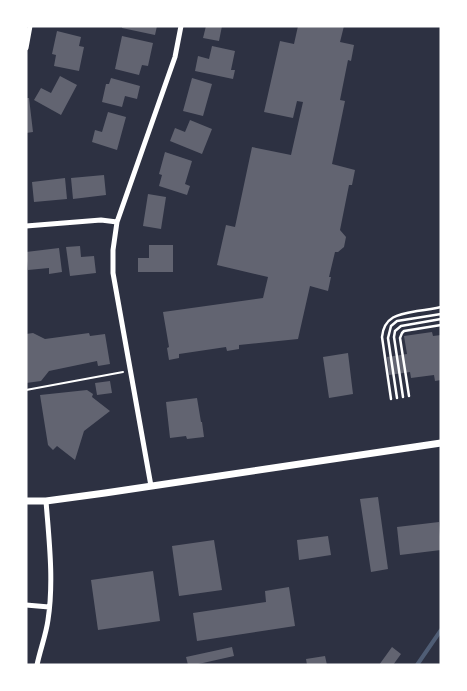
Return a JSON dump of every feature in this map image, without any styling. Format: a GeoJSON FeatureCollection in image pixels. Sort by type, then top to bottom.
{"type":"FeatureCollection","features":[{"type":"Feature","properties":{"kind":"main road"},"geometry":{"type":"LineString","coordinates":[[26,501],[151,486],[441,444]]}},
{"type":"Feature","properties":{"kind":"street"},"geometry":{"type":"LineString","coordinates":[[26,48],[30,26]]}},
{"type":"Feature","properties":{"kind":"street"},"geometry":{"type":"LineString","coordinates":[[151,486],[114,273],[113,250],[117,222],[175,57],[181,26]]}},
{"type":"Feature","properties":{"kind":"street"},"geometry":{"type":"LineString","coordinates":[[26,226],[101,220],[117,222]]}},
{"type":"Feature","properties":{"kind":"street"},"geometry":{"type":"LineString","coordinates":[[36,665],[48,621],[49,607],[50,580],[46,500]]}},
{"type":"Feature","properties":{"kind":"street"},"geometry":{"type":"LineString","coordinates":[[26,605],[49,607]]}},
{"type":"Feature","properties":{"kind":"lane"},"geometry":{"type":"LineString","coordinates":[[391,399],[382,337],[386,324],[395,316],[441,307]]}},
{"type":"Feature","properties":{"kind":"lane"},"geometry":{"type":"LineString","coordinates":[[397,398],[388,338],[391,326],[397,321],[441,314]]}},
{"type":"Feature","properties":{"kind":"lane"},"geometry":{"type":"LineString","coordinates":[[403,397],[394,337],[395,332],[401,326],[441,320]]}},
{"type":"Feature","properties":{"kind":"lane"},"geometry":{"type":"LineString","coordinates":[[409,396],[400,338],[402,333],[404,331],[441,325]]}},
{"type":"Feature","properties":{"kind":"path"},"geometry":{"type":"LineString","coordinates":[[26,390],[130,371]]}},
{"type":"Feature","properties":{"kind":"building"},"geometry":{"type":"Polygon","coordinates":[[[122,26],[157,26],[155,35],[122,28],[122,26]]]}},
{"type":"Feature","properties":{"kind":"building"},"geometry":{"type":"Polygon","coordinates":[[[206,26],[222,26],[219,41],[203,38],[206,26]]]}},
{"type":"Feature","properties":{"kind":"building"},"geometry":{"type":"Polygon","coordinates":[[[298,26],[344,26],[340,42],[354,45],[351,61],[348,60],[340,100],[345,101],[332,164],[355,170],[352,185],[349,185],[340,230],[346,237],[344,247],[335,252],[328,291],[310,286],[298,339],[239,345],[239,349],[227,351],[226,347],[179,354],[179,358],[169,360],[167,348],[169,347],[163,312],[263,298],[268,277],[217,265],[226,225],[235,227],[252,147],[291,155],[303,102],[297,101],[293,118],[264,112],[280,41],[294,44],[298,26]]]}},
{"type":"Feature","properties":{"kind":"building"},"geometry":{"type":"Polygon","coordinates":[[[57,31],[81,37],[79,46],[84,47],[79,71],[54,66],[56,55],[52,54],[57,31]]]}},
{"type":"Feature","properties":{"kind":"building"},"geometry":{"type":"Polygon","coordinates":[[[122,36],[153,43],[148,66],[142,65],[139,75],[115,69],[122,36]]]}},
{"type":"Feature","properties":{"kind":"building"},"geometry":{"type":"Polygon","coordinates":[[[212,46],[235,51],[231,70],[235,70],[233,79],[195,71],[198,56],[209,59],[212,46]]]}},
{"type":"Feature","properties":{"kind":"building"},"geometry":{"type":"Polygon","coordinates":[[[60,76],[77,85],[61,115],[34,100],[41,88],[51,93],[60,76]]]}},
{"type":"Feature","properties":{"kind":"building"},"geometry":{"type":"Polygon","coordinates":[[[111,78],[140,86],[137,99],[125,96],[122,107],[102,102],[106,84],[109,84],[111,78]]]}},
{"type":"Feature","properties":{"kind":"building"},"geometry":{"type":"Polygon","coordinates":[[[192,78],[212,84],[203,116],[183,111],[192,78]]]}},
{"type":"Feature","properties":{"kind":"building"},"geometry":{"type":"Polygon","coordinates":[[[26,98],[29,98],[33,132],[26,133],[26,98]]]}},
{"type":"Feature","properties":{"kind":"building"},"geometry":{"type":"Polygon","coordinates":[[[108,112],[126,117],[117,150],[92,142],[95,130],[102,132],[108,112]]]}},
{"type":"Feature","properties":{"kind":"building"},"geometry":{"type":"Polygon","coordinates":[[[190,120],[212,129],[202,154],[170,141],[175,128],[185,132],[190,120]]]}},
{"type":"Feature","properties":{"kind":"building"},"geometry":{"type":"Polygon","coordinates":[[[165,152],[192,161],[185,184],[190,186],[187,195],[159,186],[162,175],[159,174],[165,152]]]}},
{"type":"Feature","properties":{"kind":"building"},"geometry":{"type":"Polygon","coordinates":[[[104,175],[106,195],[73,199],[71,178],[104,175]]]}},
{"type":"Feature","properties":{"kind":"building"},"geometry":{"type":"Polygon","coordinates":[[[65,178],[67,199],[34,202],[32,182],[65,178]]]}},
{"type":"Feature","properties":{"kind":"building"},"geometry":{"type":"Polygon","coordinates":[[[148,194],[166,197],[161,229],[143,226],[148,194]]]}},
{"type":"Feature","properties":{"kind":"building"},"geometry":{"type":"Polygon","coordinates":[[[149,245],[173,245],[173,272],[138,272],[138,258],[149,258],[149,245]]]}},
{"type":"Feature","properties":{"kind":"building"},"geometry":{"type":"Polygon","coordinates":[[[80,246],[81,257],[94,256],[96,273],[70,276],[66,247],[80,246]]]}},
{"type":"Feature","properties":{"kind":"building"},"geometry":{"type":"Polygon","coordinates":[[[59,248],[62,272],[49,274],[49,268],[28,270],[26,252],[59,248]]]}},
{"type":"Feature","properties":{"kind":"building"},"geometry":{"type":"Polygon","coordinates":[[[432,332],[433,336],[441,335],[441,380],[435,381],[434,375],[411,378],[410,372],[389,375],[387,357],[407,354],[404,336],[432,332]]]}},
{"type":"Feature","properties":{"kind":"building"},"geometry":{"type":"Polygon","coordinates":[[[33,333],[45,339],[89,333],[90,336],[105,334],[110,364],[98,366],[97,361],[49,371],[41,381],[26,383],[26,334],[33,333]]]}},
{"type":"Feature","properties":{"kind":"building"},"geometry":{"type":"Polygon","coordinates":[[[348,353],[353,394],[329,398],[323,357],[348,353]]]}},
{"type":"Feature","properties":{"kind":"building"},"geometry":{"type":"Polygon","coordinates":[[[110,381],[112,393],[97,395],[95,383],[110,381]]]}},
{"type":"Feature","properties":{"kind":"building"},"geometry":{"type":"Polygon","coordinates":[[[87,390],[93,394],[92,397],[110,411],[84,431],[75,460],[57,446],[53,450],[48,445],[40,395],[87,390]]]}},
{"type":"Feature","properties":{"kind":"building"},"geometry":{"type":"Polygon","coordinates":[[[197,398],[204,437],[187,439],[186,436],[170,438],[166,402],[197,398]]]}},
{"type":"Feature","properties":{"kind":"building"},"geometry":{"type":"Polygon","coordinates":[[[378,497],[388,569],[371,572],[360,499],[378,497]]]}},
{"type":"Feature","properties":{"kind":"building"},"geometry":{"type":"Polygon","coordinates":[[[439,522],[441,550],[400,555],[397,527],[439,522]]]}},
{"type":"Feature","properties":{"kind":"building"},"geometry":{"type":"Polygon","coordinates":[[[328,536],[331,555],[299,560],[297,540],[328,536]]]}},
{"type":"Feature","properties":{"kind":"building"},"geometry":{"type":"Polygon","coordinates":[[[214,540],[222,590],[179,596],[172,546],[214,540]]]}},
{"type":"Feature","properties":{"kind":"building"},"geometry":{"type":"Polygon","coordinates":[[[153,571],[160,621],[98,630],[91,580],[153,571]]]}},
{"type":"Feature","properties":{"kind":"building"},"geometry":{"type":"Polygon","coordinates":[[[289,587],[295,626],[197,641],[193,613],[266,602],[265,591],[289,587]]]}},
{"type":"Feature","properties":{"kind":"building"},"geometry":{"type":"Polygon","coordinates":[[[232,647],[234,656],[188,665],[186,657],[232,647]]]}},
{"type":"Feature","properties":{"kind":"building"},"geometry":{"type":"Polygon","coordinates":[[[392,647],[401,654],[393,665],[379,665],[392,647]]]}},
{"type":"Feature","properties":{"kind":"building"},"geometry":{"type":"Polygon","coordinates":[[[325,656],[327,665],[307,665],[306,659],[325,656]]]}},
{"type":"Feature","properties":{"kind":"waterway"},"geometry":{"type":"LineString","coordinates":[[417,665],[441,630]]}}]}
